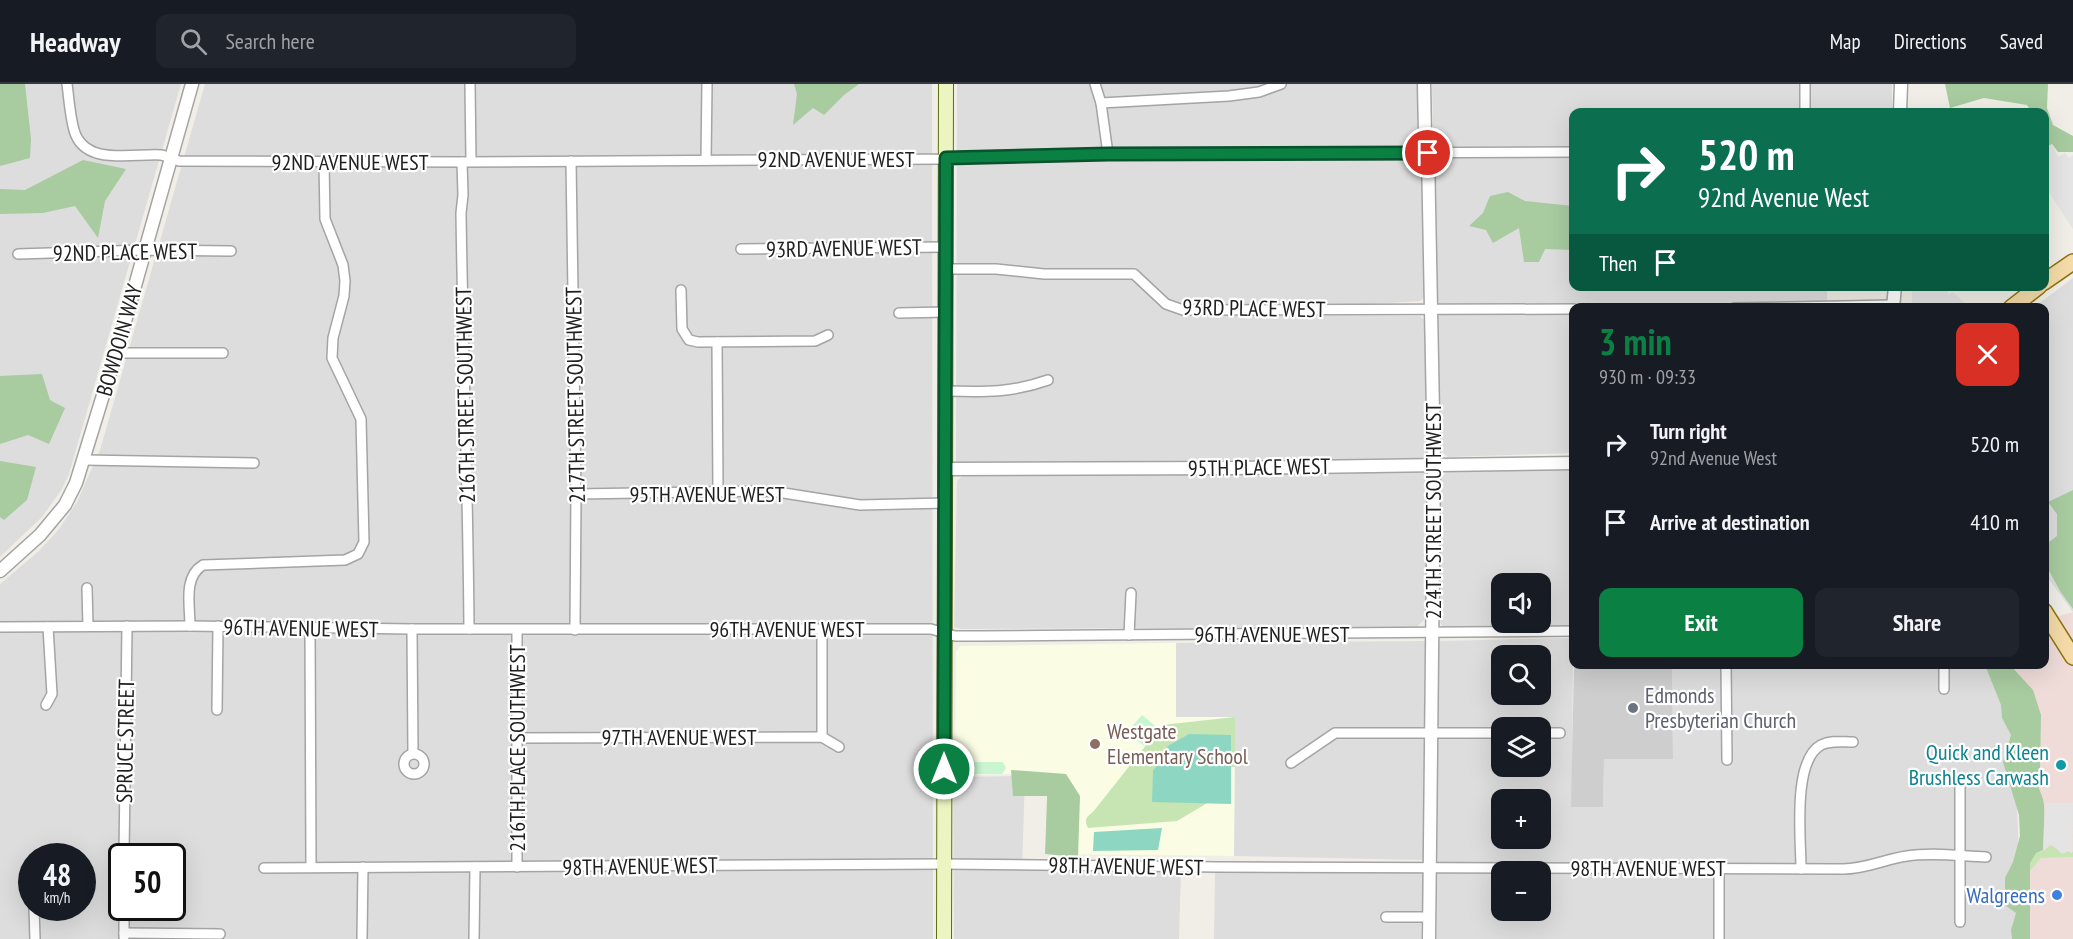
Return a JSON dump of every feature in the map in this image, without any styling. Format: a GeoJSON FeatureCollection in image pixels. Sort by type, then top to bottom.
{"type":"FeatureCollection","features":[{"type":"Feature","properties":{"kind":"main road"},"geometry":{"type":"LineString","coordinates":[[945,939],[946,84]]}},
{"type":"Feature","properties":{"kind":"main road"},"geometry":{"type":"LineString","coordinates":[[2049,279],[2073,262]]}},
{"type":"Feature","properties":{"kind":"main road"},"geometry":{"type":"LineString","coordinates":[[2017,303],[2033,291]]}},
{"type":"Feature","properties":{"kind":"main road"},"geometry":{"type":"LineString","coordinates":[[2049,619],[2073,657]]}},
{"type":"Feature","properties":{"kind":"street","name":"92ND AVENUE WEST"},"geometry":{"type":"LineString","coordinates":[[67,84],[74,132],[81,144],[93,153],[163,155],[185,161],[572,161],[946,158],[1108,154],[1569,152]]}},
{"type":"Feature","properties":{"kind":"street","name":"BOWDOIN WAY"},"geometry":{"type":"LineString","coordinates":[[0,571],[40,535],[65,505],[84,460],[192,84]]}},
{"type":"Feature","properties":{"kind":"street","name":"216TH STREET SOUTHWEST"},"geometry":{"type":"LineString","coordinates":[[469,629],[467,430],[464,396],[461,224],[467,161],[470,84]]}},
{"type":"Feature","properties":{"kind":"street"},"geometry":{"type":"LineString","coordinates":[[706,160],[707,84]]}},
{"type":"Feature","properties":{"kind":"street"},"geometry":{"type":"LineString","coordinates":[[1095,84],[1101,103],[1108,154]]}},
{"type":"Feature","properties":{"kind":"street"},"geometry":{"type":"LineString","coordinates":[[1101,103],[1229,96],[1258,92],[1281,84]]}},
{"type":"Feature","properties":{"kind":"street","name":"224TH STREET SOUTHWEST"},"geometry":{"type":"LineString","coordinates":[[1424,84],[1425,135],[1428,153],[1434,465],[1429,939]]}},
{"type":"Feature","properties":{"kind":"street"},"geometry":{"type":"LineString","coordinates":[[1805,84],[1805,108]]}},
{"type":"Feature","properties":{"kind":"street"},"geometry":{"type":"LineString","coordinates":[[1900,108],[1901,84]]}},
{"type":"Feature","properties":{"kind":"street","name":"217TH STREET SOUTHWEST"},"geometry":{"type":"LineString","coordinates":[[572,161],[576,494],[575,630]]}},
{"type":"Feature","properties":{"kind":"street"},"geometry":{"type":"LineString","coordinates":[[190,626],[190,581],[195,571],[203,565],[345,560],[358,554],[364,542],[362,427],[356,407],[332,358],[333,338],[344,296],[345,281],[343,265],[325,219],[324,162]]}},
{"type":"Feature","properties":{"kind":"street","name":"93RD AVENUE WEST"},"geometry":{"type":"LineString","coordinates":[[741,249],[946,247]]}},
{"type":"Feature","properties":{"kind":"street","name":"92ND PLACE WEST"},"geometry":{"type":"LineString","coordinates":[[18,254],[145,250],[231,251]]}},
{"type":"Feature","properties":{"kind":"street","name":"93RD PLACE WEST"},"geometry":{"type":"LineString","coordinates":[[946,269],[996,268],[1044,274],[1134,274],[1166,304],[1183,310],[1569,309]]}},
{"type":"Feature","properties":{"kind":"street"},"geometry":{"type":"LineString","coordinates":[[681,290],[682,329],[689,340],[698,342],[815,341],[828,335]]}},
{"type":"Feature","properties":{"kind":"street"},"geometry":{"type":"LineString","coordinates":[[899,313],[946,312]]}},
{"type":"Feature","properties":{"kind":"street"},"geometry":{"type":"LineString","coordinates":[[717,342],[717,491]]}},
{"type":"Feature","properties":{"kind":"street"},"geometry":{"type":"LineString","coordinates":[[116,353],[223,352]]}},
{"type":"Feature","properties":{"kind":"street"},"geometry":{"type":"LineString","coordinates":[[945,391],[1006,392],[1048,380]]}},
{"type":"Feature","properties":{"kind":"street"},"geometry":{"type":"LineString","coordinates":[[84,460],[255,463]]}},
{"type":"Feature","properties":{"kind":"street","name":"95TH PLACE WEST"},"geometry":{"type":"LineString","coordinates":[[945,469],[1242,468],[1569,463]]}},
{"type":"Feature","properties":{"kind":"street","name":"95TH AVENUE WEST"},"geometry":{"type":"LineString","coordinates":[[576,494],[783,492],[841,504],[945,503]]}},
{"type":"Feature","properties":{"kind":"street"},"geometry":{"type":"LineString","coordinates":[[87,588],[88,626]]}},
{"type":"Feature","properties":{"kind":"street"},"geometry":{"type":"LineString","coordinates":[[1129,635],[1131,593]]}},
{"type":"Feature","properties":{"kind":"street","name":"SPRUCE STREET"},"geometry":{"type":"LineString","coordinates":[[124,843],[127,626]]}},
{"type":"Feature","properties":{"kind":"street"},"geometry":{"type":"LineString","coordinates":[[217,710],[218,626]]}},
{"type":"Feature","properties":{"kind":"street","name":"96TH AVENUE WEST"},"geometry":{"type":"LineString","coordinates":[[0,627],[218,626],[517,630],[931,629],[955,636],[1569,631]]}},
{"type":"Feature","properties":{"kind":"street"},"geometry":{"type":"LineString","coordinates":[[46,705],[52,694],[48,627]]}},
{"type":"Feature","properties":{"kind":"street"},"geometry":{"type":"LineString","coordinates":[[310,628],[310,867]]}},
{"type":"Feature","properties":{"kind":"street"},"geometry":{"type":"LineString","coordinates":[[412,629],[413,753]]}},
{"type":"Feature","properties":{"kind":"street"},"geometry":{"type":"LineString","coordinates":[[822,629],[822,737],[839,747]]}},
{"type":"Feature","properties":{"kind":"street","name":"216TH PLACE SOUTHWEST"},"geometry":{"type":"LineString","coordinates":[[517,630],[517,867]]}},
{"type":"Feature","properties":{"kind":"street"},"geometry":{"type":"LineString","coordinates":[[1726,669],[1727,760]]}},
{"type":"Feature","properties":{"kind":"street"},"geometry":{"type":"LineString","coordinates":[[1944,669],[1944,689]]}},
{"type":"Feature","properties":{"kind":"street"},"geometry":{"type":"LineString","coordinates":[[1291,763],[1335,733],[1491,733]]}},
{"type":"Feature","properties":{"kind":"street"},"geometry":{"type":"LineString","coordinates":[[1551,733],[1560,733]]}},
{"type":"Feature","properties":{"kind":"street","name":"97TH AVENUE WEST"},"geometry":{"type":"LineString","coordinates":[[517,738],[822,737]]}},
{"type":"Feature","properties":{"kind":"street"},"geometry":{"type":"LineString","coordinates":[[1801,869],[1801,782],[1805,767],[1813,751],[1823,744],[1838,741],[1853,742]]}},
{"type":"Feature","properties":{"kind":"street"},"geometry":{"type":"LineString","coordinates":[[1960,785],[1960,922]]}},
{"type":"Feature","properties":{"kind":"street","name":"98TH AVENUE WEST"},"geometry":{"type":"LineString","coordinates":[[264,868],[944,864],[1858,869],[1892,858],[1910,856],[1986,857]]}},
{"type":"Feature","properties":{"kind":"street"},"geometry":{"type":"LineString","coordinates":[[362,938],[363,867]]}},
{"type":"Feature","properties":{"kind":"street"},"geometry":{"type":"LineString","coordinates":[[474,939],[475,867]]}},
{"type":"Feature","properties":{"kind":"street"},"geometry":{"type":"LineString","coordinates":[[1719,868],[1719,939]]}},
{"type":"Feature","properties":{"kind":"street"},"geometry":{"type":"LineString","coordinates":[[1386,917],[1429,917]]}},
{"type":"Feature","properties":{"kind":"street"},"geometry":{"type":"LineString","coordinates":[[34,921],[34,939]]}},
{"type":"Feature","properties":{"kind":"street"},"geometry":{"type":"LineString","coordinates":[[124,936],[220,934]]}},
{"type":"Feature","properties":{"kind":"shaded area"},"geometry":{"type":"Polygon","coordinates":[[[3,84],[181,84],[69,474],[62,489],[42,517],[0,557],[0,104],[3,84]]]}},
{"type":"Feature","properties":{"kind":"shaded area"},"geometry":{"type":"Polygon","coordinates":[[[205,84],[932,84],[933,939],[0,939],[0,584],[39,551],[59,529],[77,502],[100,450],[205,84]]]}},
{"type":"Feature","properties":{"kind":"shaded area"},"geometry":{"type":"Polygon","coordinates":[[[957,84],[1422,84],[1427,294],[1420,301],[1192,316],[1420,316],[1426,322],[1430,450],[1423,458],[956,463],[957,84]]]}},
{"type":"Feature","properties":{"kind":"shaded area"},"geometry":{"type":"Polygon","coordinates":[[[1432,84],[1892,84],[1892,108],[1569,108],[1569,291],[1827,291],[1827,303],[1569,303],[1569,453],[1448,457],[1441,451],[1432,84]]]}},
{"type":"Feature","properties":{"kind":"shaded area"},"geometry":{"type":"Polygon","coordinates":[[[2052,144],[2058,157],[2065,153],[2069,158],[2073,155],[2073,229],[2049,192],[2049,146],[2052,144]]]}},
{"type":"Feature","properties":{"kind":"shaded area"},"geometry":{"type":"Polygon","coordinates":[[[2073,278],[2073,612],[2049,579],[2049,303],[2040,303],[2073,278]]]}},
{"type":"Feature","properties":{"kind":"shaded area"},"geometry":{"type":"Polygon","coordinates":[[[1912,291],[1948,291],[1948,295],[1953,292],[1965,303],[1912,303],[1912,291]]]}},
{"type":"Feature","properties":{"kind":"shaded area"},"geometry":{"type":"Polygon","coordinates":[[[1569,468],[1569,625],[1551,625],[1551,573],[1491,573],[1491,626],[1443,627],[1437,618],[1439,481],[1447,471],[1569,468]]]}},
{"type":"Feature","properties":{"kind":"shaded area"},"geometry":{"type":"Polygon","coordinates":[[[1423,471],[1429,477],[1426,618],[1417,627],[960,629],[954,627],[957,481],[962,476],[1423,471]]]}},
{"type":"Feature","properties":{"kind":"shaded area"},"geometry":{"type":"Polygon","coordinates":[[[2073,612],[2073,939],[2020,939],[2025,934],[2019,729],[1995,669],[2049,669],[2049,619],[2073,612]]]}},
{"type":"Feature","properties":{"kind":"shaded area"},"geometry":{"type":"Polygon","coordinates":[[[1569,638],[1569,669],[1573,669],[1572,807],[1603,807],[1604,759],[1673,759],[1672,669],[1990,669],[2014,732],[2022,932],[2013,939],[1437,939],[1438,641],[1569,638]]]}},
{"type":"Feature","properties":{"kind":"shaded area"},"geometry":{"type":"Polygon","coordinates":[[[1425,641],[1423,860],[1234,856],[1235,717],[1176,717],[1176,643],[1425,641]]]}},
{"type":"Feature","properties":{"kind":"shaded area","name":"Westgate Elementary School"},"geometry":{"type":"Polygon","coordinates":[[[1176,643],[1176,717],[1235,717],[1234,856],[1045,854],[1047,773],[955,775],[956,652],[960,646],[1176,643]]]}},
{"type":"Feature","properties":{"kind":"shaded area"},"geometry":{"type":"Polygon","coordinates":[[[1574,669],[1672,669],[1673,759],[1604,759],[1603,807],[1571,807],[1574,669]]]}},
{"type":"Feature","properties":{"kind":"shaded area"},"geometry":{"type":"Polygon","coordinates":[[[1025,776],[1022,870],[1181,870],[1179,939],[954,939],[953,777],[1025,776]]]}},
{"type":"Feature","properties":{"kind":"shaded area"},"geometry":{"type":"Polygon","coordinates":[[[2045,803],[2073,803],[2072,854],[2069,851],[2062,854],[2052,844],[2044,849],[2045,803]]]}},
{"type":"Feature","properties":{"kind":"shaded area"},"geometry":{"type":"Polygon","coordinates":[[[1423,872],[1421,939],[1214,939],[1215,873],[1423,872]]]}},
{"type":"Feature","properties":{"kind":"green space"},"geometry":{"type":"Polygon","coordinates":[[[0,84],[25,84],[31,139],[30,158],[0,166],[0,84]]]}},
{"type":"Feature","properties":{"kind":"green space"},"geometry":{"type":"Polygon","coordinates":[[[794,84],[859,84],[824,115],[813,108],[793,125],[797,94],[794,84]]]}},
{"type":"Feature","properties":{"kind":"green space"},"geometry":{"type":"Polygon","coordinates":[[[1945,84],[2048,84],[2047,108],[2029,108],[2027,105],[1984,98],[1950,108],[1945,84]]]}},
{"type":"Feature","properties":{"kind":"green space"},"geometry":{"type":"Polygon","coordinates":[[[2049,114],[2053,125],[2073,136],[2073,152],[2058,152],[2052,144],[2049,146],[2049,114]]]}},
{"type":"Feature","properties":{"kind":"green space"},"geometry":{"type":"Polygon","coordinates":[[[83,160],[126,169],[105,201],[98,238],[75,206],[43,213],[0,214],[0,189],[25,190],[83,160]]]}},
{"type":"Feature","properties":{"kind":"green space"},"geometry":{"type":"Polygon","coordinates":[[[1508,192],[1525,201],[1569,206],[1569,250],[1545,249],[1539,262],[1524,262],[1519,228],[1493,243],[1486,230],[1469,226],[1483,213],[1490,196],[1508,192]]]}},
{"type":"Feature","properties":{"kind":"green space"},"geometry":{"type":"Polygon","coordinates":[[[42,374],[50,400],[65,408],[49,444],[28,435],[0,444],[0,376],[42,374]]]}},
{"type":"Feature","properties":{"kind":"green space"},"geometry":{"type":"Polygon","coordinates":[[[0,461],[36,467],[27,500],[4,520],[0,517],[0,461]]]}},
{"type":"Feature","properties":{"kind":"green space"},"geometry":{"type":"Polygon","coordinates":[[[2073,490],[2073,609],[2049,571],[2049,542],[2057,536],[2057,514],[2049,502],[2073,490]]]}},
{"type":"Feature","properties":{"kind":"green space"},"geometry":{"type":"Polygon","coordinates":[[[1987,669],[2014,669],[2033,690],[2041,715],[2038,785],[2044,805],[2043,850],[2036,853],[2030,863],[2030,939],[2012,939],[2011,930],[2016,913],[2005,905],[2005,878],[2013,862],[2020,836],[2019,815],[2003,762],[2011,735],[2002,718],[2001,705],[1987,669]]]}},
{"type":"Feature","properties":{"kind":"green space"},"geometry":{"type":"Polygon","coordinates":[[[1142,715],[1158,728],[1144,746],[1127,732],[1142,715]]]}},
{"type":"Feature","properties":{"kind":"green space"},"geometry":{"type":"Polygon","coordinates":[[[1235,717],[1235,767],[1204,768],[1209,802],[1177,821],[1088,828],[1087,817],[1162,725],[1235,717]]]}},
{"type":"Feature","properties":{"kind":"green space"},"geometry":{"type":"Polygon","coordinates":[[[1189,734],[1231,735],[1231,804],[1152,802],[1153,771],[1168,746],[1189,734]]]}},
{"type":"Feature","properties":{"kind":"green space"},"geometry":{"type":"Polygon","coordinates":[[[970,762],[1003,762],[1006,768],[1002,774],[968,774],[967,765],[970,762]]]}},
{"type":"Feature","properties":{"kind":"green space"},"geometry":{"type":"Polygon","coordinates":[[[1011,770],[1066,774],[1080,796],[1078,857],[1045,854],[1047,796],[1013,796],[1011,770]]]}},
{"type":"Feature","properties":{"kind":"green space"},"geometry":{"type":"Polygon","coordinates":[[[1162,828],[1158,850],[1093,851],[1094,832],[1162,828]]]}},
{"type":"Feature","properties":{"kind":"green space"},"geometry":{"type":"Polygon","coordinates":[[[2051,845],[2062,853],[2073,852],[2073,857],[2041,858],[2030,871],[2030,863],[2036,853],[2051,845]]]}},
{"type":"Feature","properties":{"kind":"place","name":"Edmonds Presbyterian Church"},"geometry":{"type":"Point","coordinates":[1633,708]}},
{"type":"Feature","properties":{"kind":"place","name":"Westgate Elementary School"},"geometry":{"type":"Point","coordinates":[1095,744]}},
{"type":"Feature","properties":{"kind":"place","name":"Quick and Kleen Brushless Carwash"},"geometry":{"type":"Point","coordinates":[2061,765]}},
{"type":"Feature","properties":{"kind":"place","name":"Walgreens"},"geometry":{"type":"Point","coordinates":[2057,895]}},
{"type":"Feature","properties":{"kind":"route"},"geometry":{"type":"LineString","coordinates":[[944,769],[946,158],[1108,154],[1428,153]]}}]}
